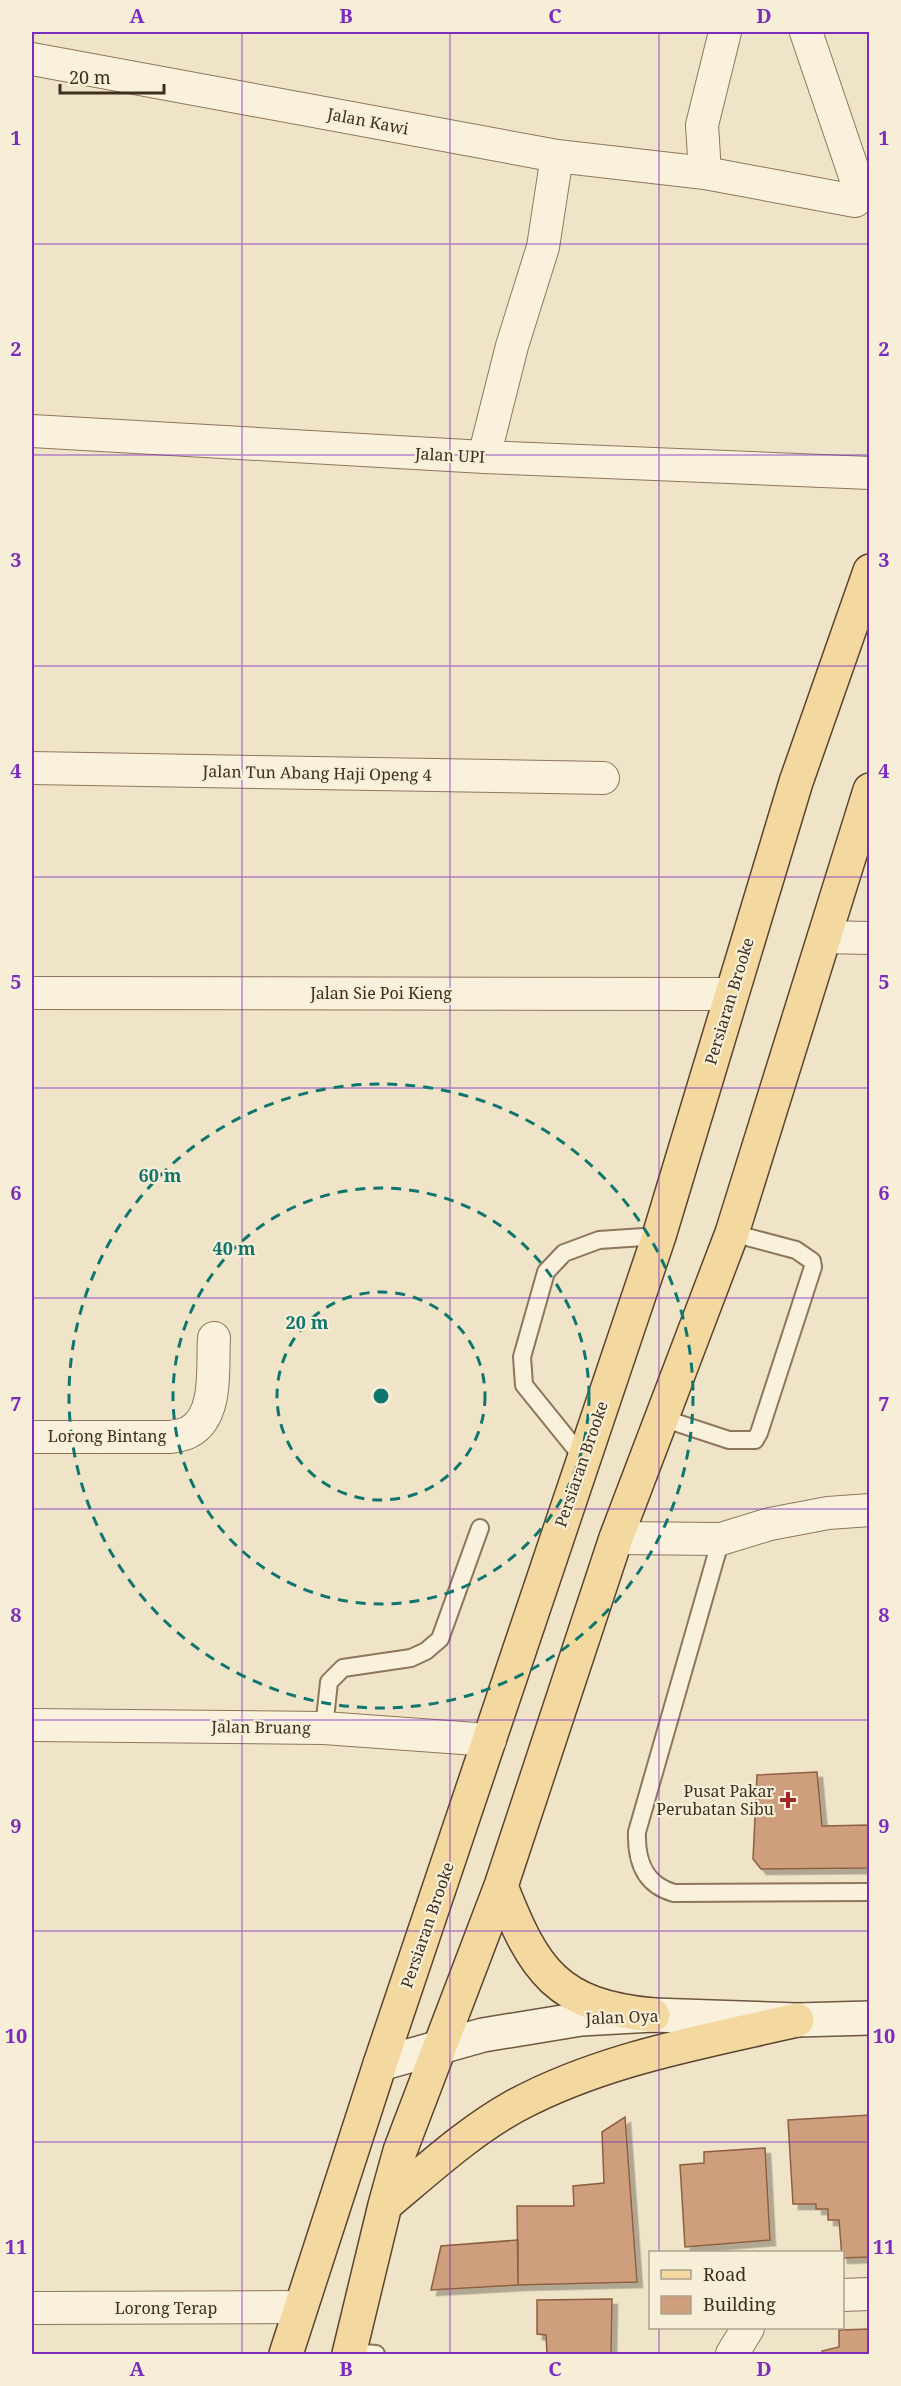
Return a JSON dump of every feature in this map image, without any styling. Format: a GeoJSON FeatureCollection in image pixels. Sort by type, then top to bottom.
{"type":"FeatureCollection","features":[{"type":"Feature","properties":{"kind":"main road","name":"Persiaran Brooke"},"geometry":{"type":"LineString","coordinates":[[286,2355],[380,2064],[659,1236],[730,994],[796,782],[870,571]]}},
{"type":"Feature","properties":{"kind":"main road"},"geometry":{"type":"LineString","coordinates":[[358,2354],[385,2205],[400,2151],[501,1886],[616,1538],[732,1233],[870,790]]}},
{"type":"Feature","properties":{"kind":"main road"},"geometry":{"type":"LineString","coordinates":[[501,1886],[518,1930],[533,1958],[551,1978],[580,1998],[614,2012],[654,2015]]}},
{"type":"Feature","properties":{"kind":"main road","name":"Jalan Oya"},"geometry":{"type":"LineString","coordinates":[[380,2064],[483,2035],[581,2019],[654,2015],[797,2020],[870,2018]]}},
{"type":"Feature","properties":{"kind":"main road"},"geometry":{"type":"LineString","coordinates":[[385,2205],[479,2130],[514,2106],[563,2084],[666,2049],[797,2020]]}},
{"type":"Feature","properties":{"kind":"street"},"geometry":{"type":"LineString","coordinates":[[705,173],[702,125],[725,32]]}},
{"type":"Feature","properties":{"kind":"street","name":"Jalan Kawi"},"geometry":{"type":"LineString","coordinates":[[32,58],[557,156],[705,173],[855,201],[858,185],[806,32]]}},
{"type":"Feature","properties":{"kind":"street"},"geometry":{"type":"LineString","coordinates":[[484,457],[512,346],[543,247],[557,156]]}},
{"type":"Feature","properties":{"kind":"street","name":"Jalan UPI"},"geometry":{"type":"LineString","coordinates":[[32,430],[484,457],[870,473]]}},
{"type":"Feature","properties":{"kind":"street","name":"Jalan Tun Abang Haji Openg 4"},"geometry":{"type":"LineString","coordinates":[[32,768],[603,778]]}},
{"type":"Feature","properties":{"kind":"street"},"geometry":{"type":"LineString","coordinates":[[824,937],[870,938]]}},
{"type":"Feature","properties":{"kind":"street","name":"Jalan Sie Poi Kieng"},"geometry":{"type":"LineString","coordinates":[[32,993],[730,994]]}},
{"type":"Feature","properties":{"kind":"street","name":"Lorong Bintang"},"geometry":{"type":"LineString","coordinates":[[32,1437],[170,1437],[189,1432],[200,1422],[209,1407],[214,1338]]}},
{"type":"Feature","properties":{"kind":"street"},"geometry":{"type":"LineString","coordinates":[[616,1538],[721,1539],[770,1524],[828,1513],[870,1510]]}},
{"type":"Feature","properties":{"kind":"street","name":"Jalan Bruang"},"geometry":{"type":"LineString","coordinates":[[32,1725],[324,1728],[490,1740]]}},
{"type":"Feature","properties":{"kind":"street"},"geometry":{"type":"LineString","coordinates":[[844,2295],[870,2294]]}},
{"type":"Feature","properties":{"kind":"street","name":"Lorong Terap"},"geometry":{"type":"LineString","coordinates":[[32,2308],[301,2307]]}},
{"type":"Feature","properties":{"kind":"street"},"geometry":{"type":"LineString","coordinates":[[732,2355],[747,2329]]}},
{"type":"Feature","properties":{"kind":"lane"},"geometry":{"type":"LineString","coordinates":[[662,1418],[729,1440],[755,1440],[759,1433],[813,1267],[812,1261],[796,1250],[732,1233]]}},
{"type":"Feature","properties":{"kind":"lane"},"geometry":{"type":"LineString","coordinates":[[583,1458],[524,1385],[522,1357],[546,1272],[564,1253],[599,1240],[659,1236]]}},
{"type":"Feature","properties":{"kind":"lane"},"geometry":{"type":"LineString","coordinates":[[324,1728],[329,1682],[342,1668],[411,1658],[426,1651],[440,1639],[480,1528]]}},
{"type":"Feature","properties":{"kind":"lane"},"geometry":{"type":"LineString","coordinates":[[721,1539],[637,1832],[640,1863],[653,1883],[663,1890],[674,1893],[870,1892]]}},
{"type":"Feature","properties":{"kind":"building","name":"Pusat Pakar Perubatan Sibu"},"geometry":{"type":"Polygon","coordinates":[[[817,1772],[822,1826],[870,1825],[870,1868],[761,1869],[753,1859],[757,1775],[817,1772]]]}},
{"type":"Feature","properties":{"kind":"building"},"geometry":{"type":"Polygon","coordinates":[[[870,2115],[870,2257],[844,2258],[839,2220],[828,2220],[828,2209],[816,2209],[816,2204],[793,2204],[788,2120],[870,2115]]]}},
{"type":"Feature","properties":{"kind":"building"},"geometry":{"type":"Polygon","coordinates":[[[625,2117],[637,2282],[518,2285],[517,2206],[574,2206],[573,2186],[604,2183],[602,2132],[625,2117]]]}},
{"type":"Feature","properties":{"kind":"building"},"geometry":{"type":"Polygon","coordinates":[[[765,2148],[770,2240],[685,2247],[680,2165],[704,2163],[704,2152],[765,2148]]]}},
{"type":"Feature","properties":{"kind":"building"},"geometry":{"type":"Polygon","coordinates":[[[518,2240],[518,2285],[431,2290],[441,2246],[518,2240]]]}},
{"type":"Feature","properties":{"kind":"building"},"geometry":{"type":"Polygon","coordinates":[[[612,2299],[611,2354],[547,2354],[546,2335],[537,2334],[537,2300],[612,2299]]]}},
{"type":"Feature","properties":{"kind":"building"},"geometry":{"type":"Polygon","coordinates":[[[870,2329],[870,2354],[823,2354],[822,2351],[839,2347],[839,2330],[870,2329]]]}},
{"type":"Feature","properties":{"kind":"place","name":"Pusat Pakar Perubatan Sibu"},"geometry":{"type":"Point","coordinates":[788,1800]}}]}
